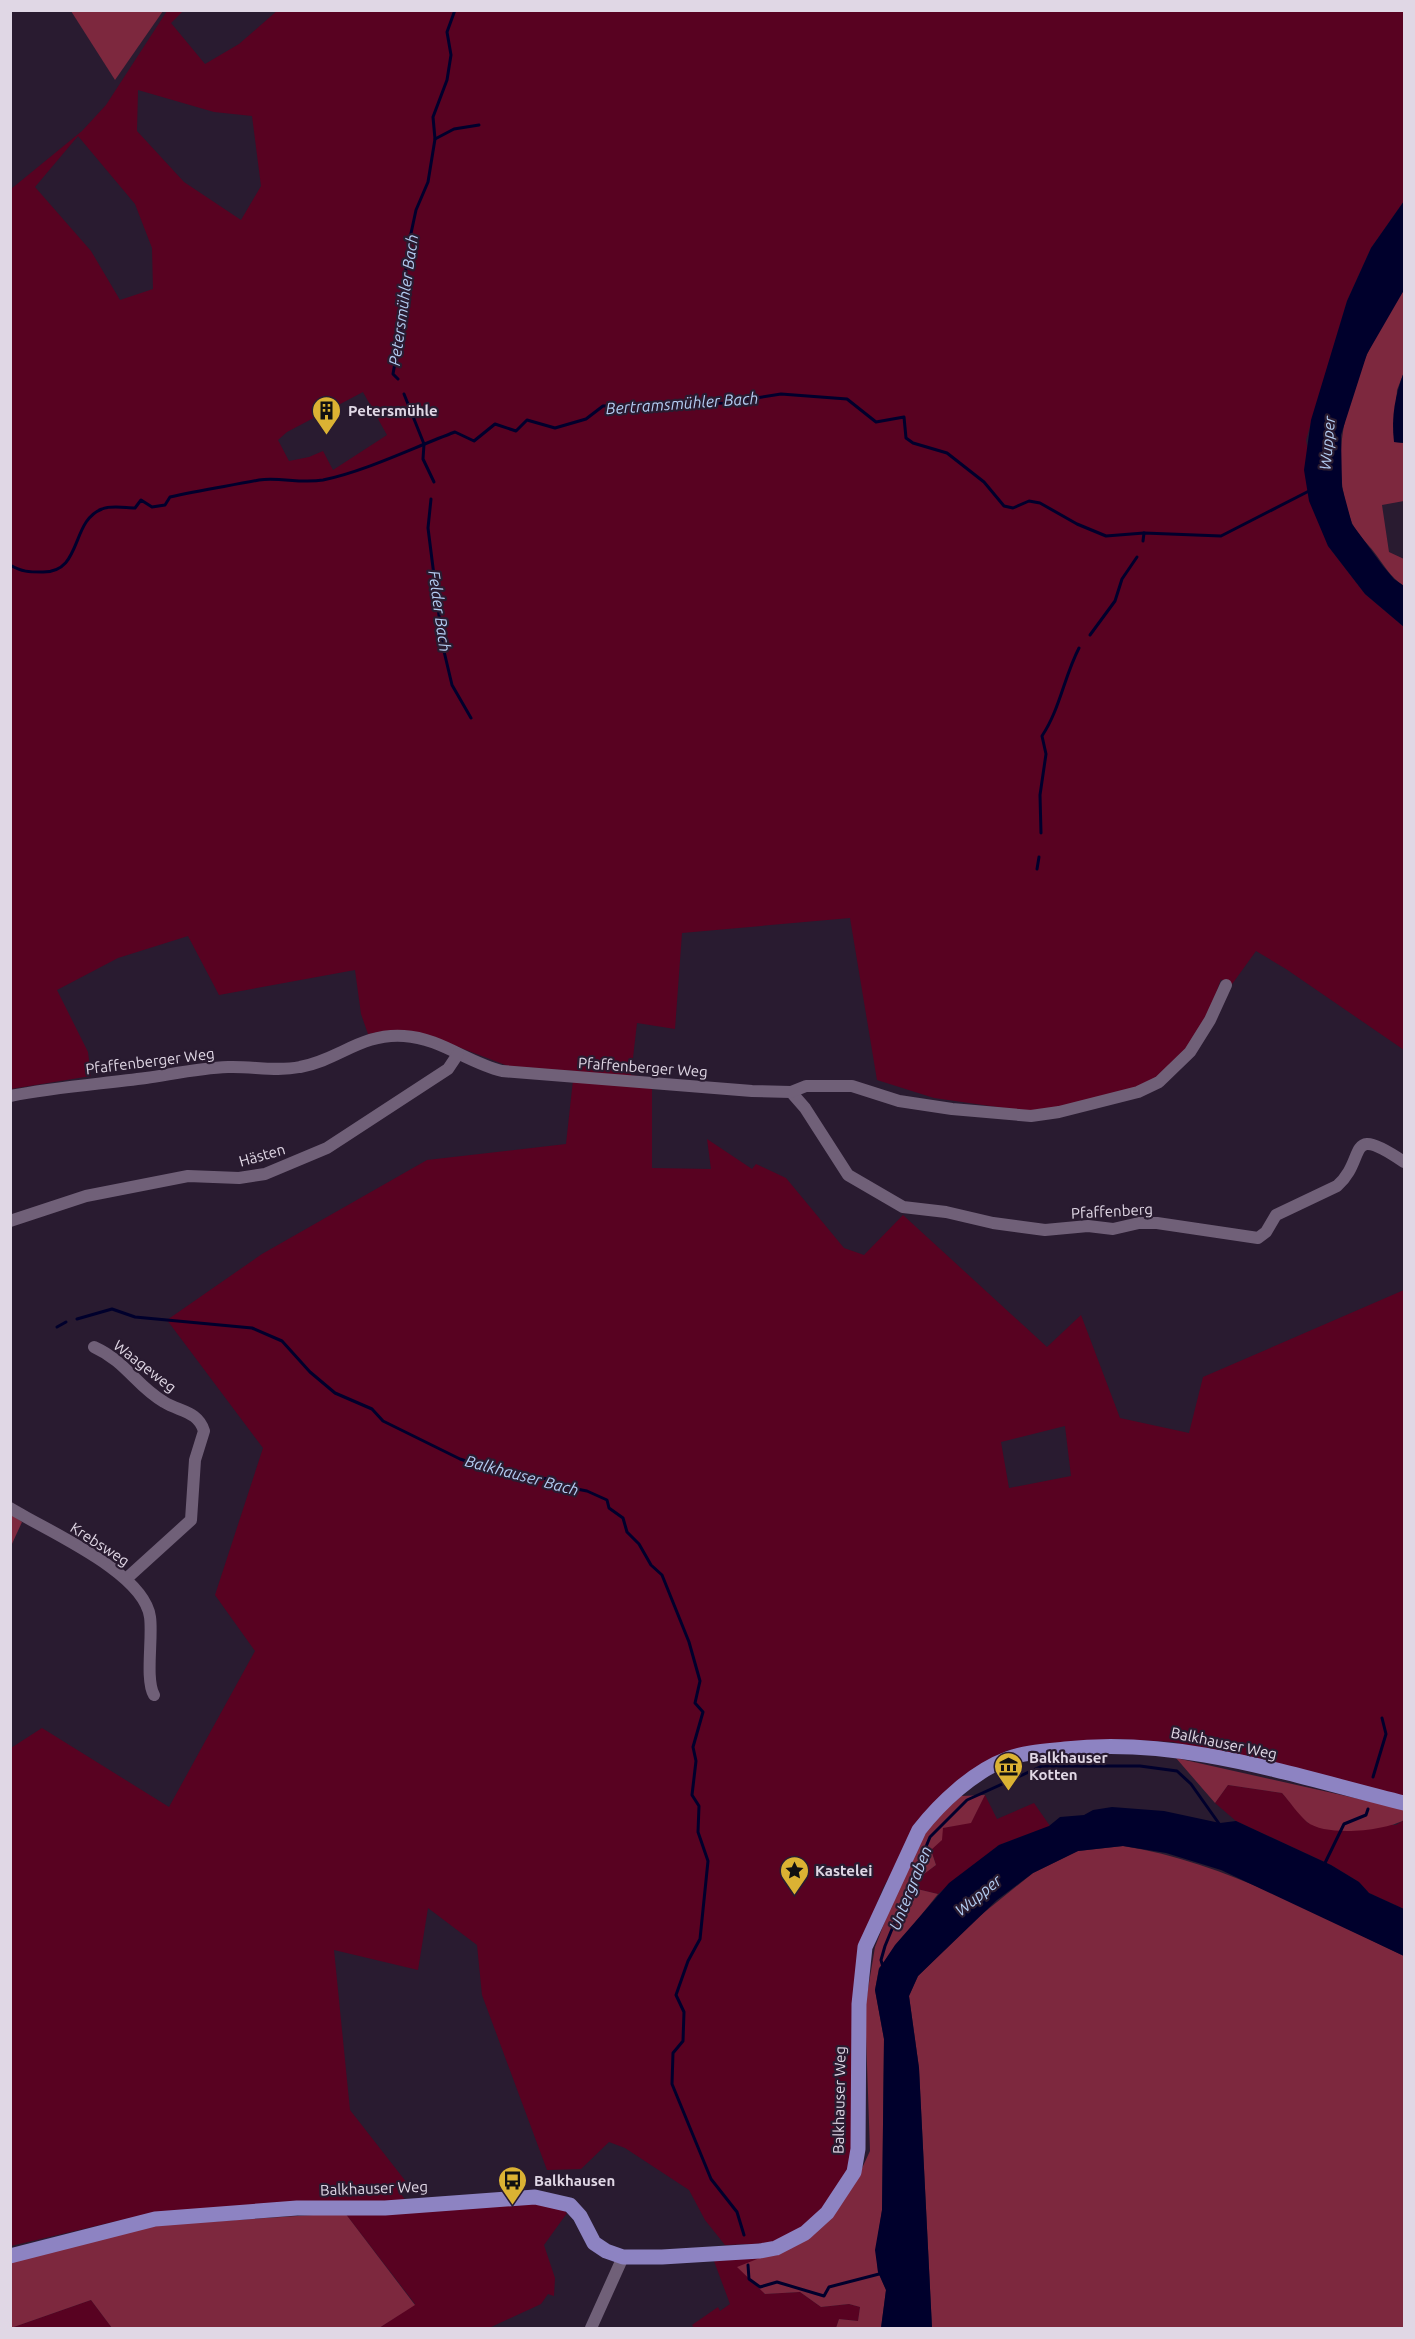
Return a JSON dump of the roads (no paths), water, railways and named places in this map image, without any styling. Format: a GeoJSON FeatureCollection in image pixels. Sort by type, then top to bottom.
{"type":"FeatureCollection","features":[{"type":"Feature","properties":{"kind":"main road","name":"Balkhauser Weg"},"geometry":{"type":"LineString","coordinates":[[10,2256],[155,2219],[289,2208],[385,2208],[535,2197],[570,2205],[580,2216],[594,2243],[623,2257],[731,2254],[776,2248],[805,2233],[827,2212],[842,2194],[854,2172],[858,2149],[859,2004],[862,1964],[868,1937],[920,1830],[938,1810],[986,1770],[1008,1759],[1045,1751],[1086,1747],[1152,1747],[1193,1752],[1404,1803]]}},
{"type":"Feature","properties":{"kind":"street","name":"Pfaffenberger Weg"},"geometry":{"type":"LineString","coordinates":[[10,1096],[47,1088],[228,1067],[279,1069],[303,1067],[322,1061],[357,1043],[390,1035],[423,1039],[502,1071],[791,1092],[806,1086],[852,1086],[913,1103],[1031,1116],[1138,1092],[1159,1082],[1190,1052],[1205,1028],[1226,985]]}},
{"type":"Feature","properties":{"kind":"street","name":"Hästen"},"geometry":{"type":"LineString","coordinates":[[10,1221],[86,1196],[188,1176],[239,1178],[265,1174],[327,1148],[448,1069],[458,1054]]}},
{"type":"Feature","properties":{"kind":"street","name":"Pfaffenberg"},"geometry":{"type":"LineString","coordinates":[[791,1092],[805,1108],[843,1169],[866,1188],[903,1207],[946,1212],[993,1223],[1045,1230],[1088,1226],[1113,1229],[1139,1223],[1158,1223],[1258,1238],[1263,1235],[1276,1215],[1337,1186],[1344,1180],[1358,1148],[1364,1144],[1372,1144],[1404,1162]]}},
{"type":"Feature","properties":{"kind":"street","name":"Waageweg"},"geometry":{"type":"LineString","coordinates":[[94,1347],[122,1362],[163,1402],[192,1414],[204,1431],[195,1460],[191,1520],[126,1579]]}},
{"type":"Feature","properties":{"kind":"street","name":"Krebsweg"},"geometry":{"type":"LineString","coordinates":[[10,1508],[126,1579],[142,1597],[150,1612],[151,1681],[154,1695]]}},
{"type":"Feature","properties":{"kind":"street"},"geometry":{"type":"LineString","coordinates":[[591,2328],[623,2257]]}},
{"type":"Feature","properties":{"kind":"water","name":"Wupper"},"geometry":{"type":"Polygon","coordinates":[[[1404,201],[1404,290],[1367,354],[1341,435],[1342,487],[1352,524],[1383,566],[1394,579],[1404,586],[1404,627],[1365,594],[1328,546],[1309,501],[1304,470],[1311,420],[1347,301],[1371,248],[1404,201]]]}},
{"type":"Feature","properties":{"kind":"water"},"geometry":{"type":"Polygon","coordinates":[[[1404,372],[1404,443],[1394,442],[1393,415],[1404,372]]]}},
{"type":"Feature","properties":{"kind":"water","name":"Wupper"},"geometry":{"type":"Polygon","coordinates":[[[1112,1807],[1164,1811],[1220,1823],[1236,1821],[1331,1865],[1359,1882],[1369,1893],[1404,1909],[1404,1956],[1221,1870],[1166,1853],[1123,1846],[1078,1851],[1033,1873],[997,1900],[918,1976],[909,1996],[919,2068],[932,2328],[881,2328],[886,2290],[878,2272],[875,2250],[882,2210],[884,2039],[875,1990],[879,1969],[895,1945],[949,1883],[999,1845],[1049,1826],[1060,1817],[1084,1815],[1093,1810],[1112,1807]]]}},
{"type":"Feature","properties":{"kind":"waterway","name":"Petersmühler Bach"},"geometry":{"type":"LineString","coordinates":[[398,379],[393,374],[404,311],[402,298],[410,238],[416,210],[428,182],[435,139],[433,117],[447,80],[451,55],[447,32],[455,10]]}},
{"type":"Feature","properties":{"kind":"waterway"},"geometry":{"type":"LineString","coordinates":[[435,139],[454,129],[479,125]]}},
{"type":"Feature","properties":{"kind":"waterway","name":"Petersmühler Bach"},"geometry":{"type":"LineString","coordinates":[[404,394],[424,444],[423,459],[434,482]]}},
{"type":"Feature","properties":{"kind":"waterway","name":"Bertramsmühler Bach"},"geometry":{"type":"LineString","coordinates":[[10,565],[29,572],[55,570],[71,556],[85,524],[92,515],[106,508],[135,508],[141,500],[152,507],[165,505],[170,497],[259,480],[323,480],[372,465],[455,432],[474,441],[495,424],[516,431],[527,420],[555,428],[586,419],[603,406],[724,403],[781,394],[847,399],[876,422],[904,417],[906,438],[913,443],[947,453],[984,482],[1004,506],[1013,508],[1029,501],[1040,503],[1077,524],[1106,536],[1144,533],[1221,536],[1309,491]]}},
{"type":"Feature","properties":{"kind":"waterway","name":"Felder Bach"},"geometry":{"type":"LineString","coordinates":[[431,499],[428,528],[443,647],[452,685],[471,718]]}},
{"type":"Feature","properties":{"kind":"waterway","name":"Bertramsmühler Bach"},"geometry":{"type":"LineString","coordinates":[[1143,541],[1144,533]]}},
{"type":"Feature","properties":{"kind":"waterway"},"geometry":{"type":"LineString","coordinates":[[1090,635],[1115,601],[1122,579],[1137,557]]}},
{"type":"Feature","properties":{"kind":"waterway"},"geometry":{"type":"LineString","coordinates":[[1041,833],[1040,795],[1046,754],[1042,736],[1053,715],[1079,648]]}},
{"type":"Feature","properties":{"kind":"waterway"},"geometry":{"type":"LineString","coordinates":[[1037,869],[1039,857]]}},
{"type":"Feature","properties":{"kind":"waterway","name":"Balkhauser Bach"},"geometry":{"type":"LineString","coordinates":[[77,1319],[112,1309],[135,1317],[252,1328],[282,1341],[310,1372],[335,1393],[372,1409],[383,1421],[460,1459],[506,1474],[549,1479],[556,1485],[587,1491],[607,1500],[609,1508],[623,1518],[627,1532],[639,1544],[651,1565],[662,1575],[689,1642],[700,1681],[695,1703],[703,1712],[693,1747],[696,1761],[692,1795],[699,1806],[698,1832],[708,1861],[700,1939],[688,1961],[676,1995],[684,2012],[683,2041],[673,2053],[672,2084],[711,2179],[737,2212],[744,2235]]}},
{"type":"Feature","properties":{"kind":"waterway","name":"Balkhauser Bach"},"geometry":{"type":"LineString","coordinates":[[57,1327],[66,1322]]}},
{"type":"Feature","properties":{"kind":"waterway"},"geometry":{"type":"LineString","coordinates":[[1373,1777],[1386,1734],[1382,1718]]}},
{"type":"Feature","properties":{"kind":"waterway","name":"Untergraben"},"geometry":{"type":"LineString","coordinates":[[883,1967],[881,1960],[885,1946],[930,1837],[967,1800],[1042,1766],[1140,1766],[1177,1771],[1191,1784],[1220,1825]]}},
{"type":"Feature","properties":{"kind":"waterway"},"geometry":{"type":"LineString","coordinates":[[1324,1865],[1344,1824],[1366,1815],[1368,1809]]}},
{"type":"Feature","properties":{"kind":"waterway","name":"Balkhauser Bach"},"geometry":{"type":"LineString","coordinates":[[748,2265],[749,2279],[760,2287],[777,2282],[824,2296],[829,2287],[883,2273]]}},
{"type":"Feature","properties":{"kind":"place","name":"Petersmühle"},"geometry":{"type":"Point","coordinates":[327,436]}},
{"type":"Feature","properties":{"kind":"place","name":"Balkhauser Kotten"},"geometry":{"type":"Point","coordinates":[1008,1792]}},
{"type":"Feature","properties":{"kind":"place","name":"Kastelei"},"geometry":{"type":"Point","coordinates":[794,1896]}},
{"type":"Feature","properties":{"kind":"place","name":"Balkhausen"},"geometry":{"type":"Point","coordinates":[513,2206]}}]}
